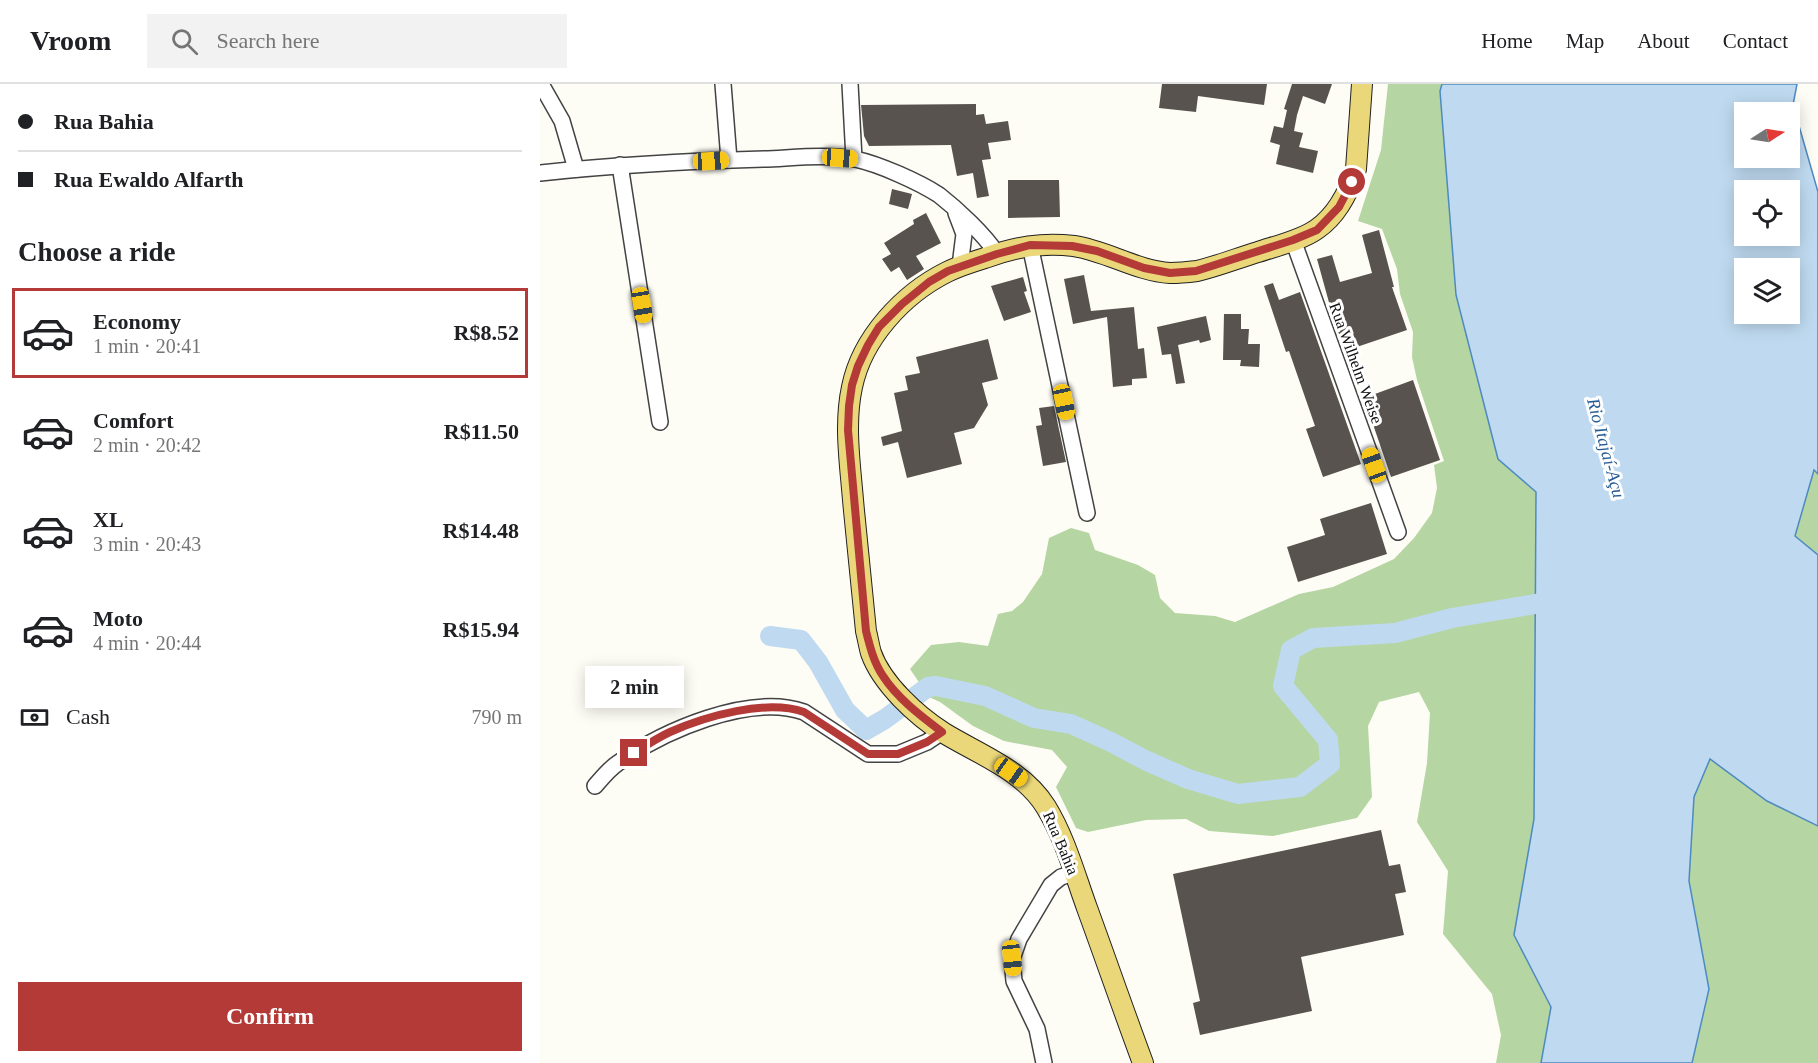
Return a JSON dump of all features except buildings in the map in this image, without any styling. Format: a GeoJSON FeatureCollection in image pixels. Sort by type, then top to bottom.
{"type":"FeatureCollection","features":[{"type":"Feature","properties":{"kind":"main road","name":"Rua Bahia"},"geometry":{"type":"LineString","coordinates":[[1143,1063],[1074,873],[1046,806],[1027,783],[995,761],[942,732],[918,713],[883,676],[871,654],[866,631],[849,459],[849,406],[858,366],[879,327],[929,282],[960,266],[1030,245],[1072,246],[1089,249],[1144,268],[1170,273],[1196,271],[1317,230],[1339,207],[1352,182],[1356,169],[1362,84]]}},
{"type":"Feature","properties":{"kind":"street"},"geometry":{"type":"LineString","coordinates":[[723,84],[729,160]]}},
{"type":"Feature","properties":{"kind":"street"},"geometry":{"type":"LineString","coordinates":[[850,84],[854,159]]}},
{"type":"Feature","properties":{"kind":"street"},"geometry":{"type":"LineString","coordinates":[[542,85],[562,121],[576,169]]}},
{"type":"Feature","properties":{"kind":"street"},"geometry":{"type":"LineString","coordinates":[[540,173],[620,165],[729,160],[826,157],[854,159],[875,164],[899,174],[938,195],[955,210],[970,232],[990,244],[997,254]]}},
{"type":"Feature","properties":{"kind":"street"},"geometry":{"type":"LineString","coordinates":[[620,165],[660,422]]}},
{"type":"Feature","properties":{"kind":"street"},"geometry":{"type":"LineString","coordinates":[[960,266],[970,232]]}},
{"type":"Feature","properties":{"kind":"street","name":"Rua Wilhelm Weise"},"geometry":{"type":"LineString","coordinates":[[1293,240],[1398,532]]}},
{"type":"Feature","properties":{"kind":"street"},"geometry":{"type":"LineString","coordinates":[[1030,245],[1087,513]]}},
{"type":"Feature","properties":{"kind":"street"},"geometry":{"type":"LineString","coordinates":[[595,786],[616,764],[669,732],[718,715],[764,707],[792,708],[804,712],[868,754],[898,754],[927,742],[942,732]]}},
{"type":"Feature","properties":{"kind":"street"},"geometry":{"type":"LineString","coordinates":[[1044,1063],[1037,1029],[1014,981],[1012,958],[1019,939],[1051,885],[1060,877],[1074,873]]}},
{"type":"Feature","properties":{"kind":"green space"},"geometry":{"type":"Polygon","coordinates":[[[1388,84],[1442,84],[1440,92],[1456,295],[1498,459],[1536,492],[1534,819],[1514,935],[1551,1007],[1541,1063],[1496,1063],[1501,1035],[1492,994],[1443,934],[1448,871],[1417,822],[1427,763],[1430,713],[1419,692],[1379,702],[1368,726],[1372,797],[1357,818],[1273,836],[1209,831],[1186,819],[1146,820],[1088,832],[1076,828],[1056,787],[1067,767],[1052,750],[1004,741],[973,726],[940,702],[929,697],[910,669],[931,645],[959,642],[988,646],[998,614],[1012,611],[1023,602],[1042,574],[1049,538],[1071,528],[1089,533],[1095,550],[1138,565],[1155,575],[1160,598],[1175,613],[1215,616],[1235,622],[1299,594],[1333,587],[1394,559],[1414,538],[1432,513],[1437,488],[1434,465],[1444,461],[1417,380],[1412,357],[1413,332],[1400,294],[1397,269],[1382,229],[1358,221],[1381,150],[1388,84]]]}},
{"type":"Feature","properties":{"kind":"green space"},"geometry":{"type":"Polygon","coordinates":[[[1814,469],[1818,474],[1818,555],[1794,536],[1814,469]]]}},
{"type":"Feature","properties":{"kind":"green space"},"geometry":{"type":"Polygon","coordinates":[[[1710,759],[1767,801],[1818,826],[1818,1063],[1692,1063],[1709,989],[1689,881],[1694,797],[1710,759]]]}},
{"type":"Feature","properties":{"kind":"water","name":"Rio Itajaí-Açu"},"geometry":{"type":"Polygon","coordinates":[[[1442,84],[1797,84],[1794,102],[1734,102],[1734,168],[1800,168],[1800,129],[1818,192],[1818,474],[1814,470],[1795,536],[1818,555],[1818,826],[1767,801],[1710,759],[1694,797],[1689,881],[1709,989],[1692,1063],[1541,1063],[1551,1007],[1514,935],[1534,819],[1536,492],[1498,459],[1456,295],[1440,91],[1442,84]]]}},
{"type":"Feature","properties":{"kind":"waterway"},"geometry":{"type":"LineString","coordinates":[[770,636],[801,640],[818,662],[845,710],[866,730],[928,687],[936,686],[985,696],[1034,718],[1071,724],[1188,779],[1238,794],[1300,787],[1330,764],[1328,740],[1283,686],[1291,650],[1313,638],[1395,633],[1452,618],[1559,600]]}},
{"type":"Feature","properties":{"kind":"route"},"geometry":{"type":"LineString","coordinates":[[634,753],[669,732],[718,715],[764,707],[792,708],[804,712],[868,754],[898,754],[927,742],[942,732],[899,695],[883,676],[871,654],[866,631],[848,430],[852,385],[868,345],[879,327],[929,282],[960,266],[1030,245],[1072,246],[1097,251],[1144,268],[1170,273],[1196,271],[1317,230],[1339,207],[1352,182]]}}]}
